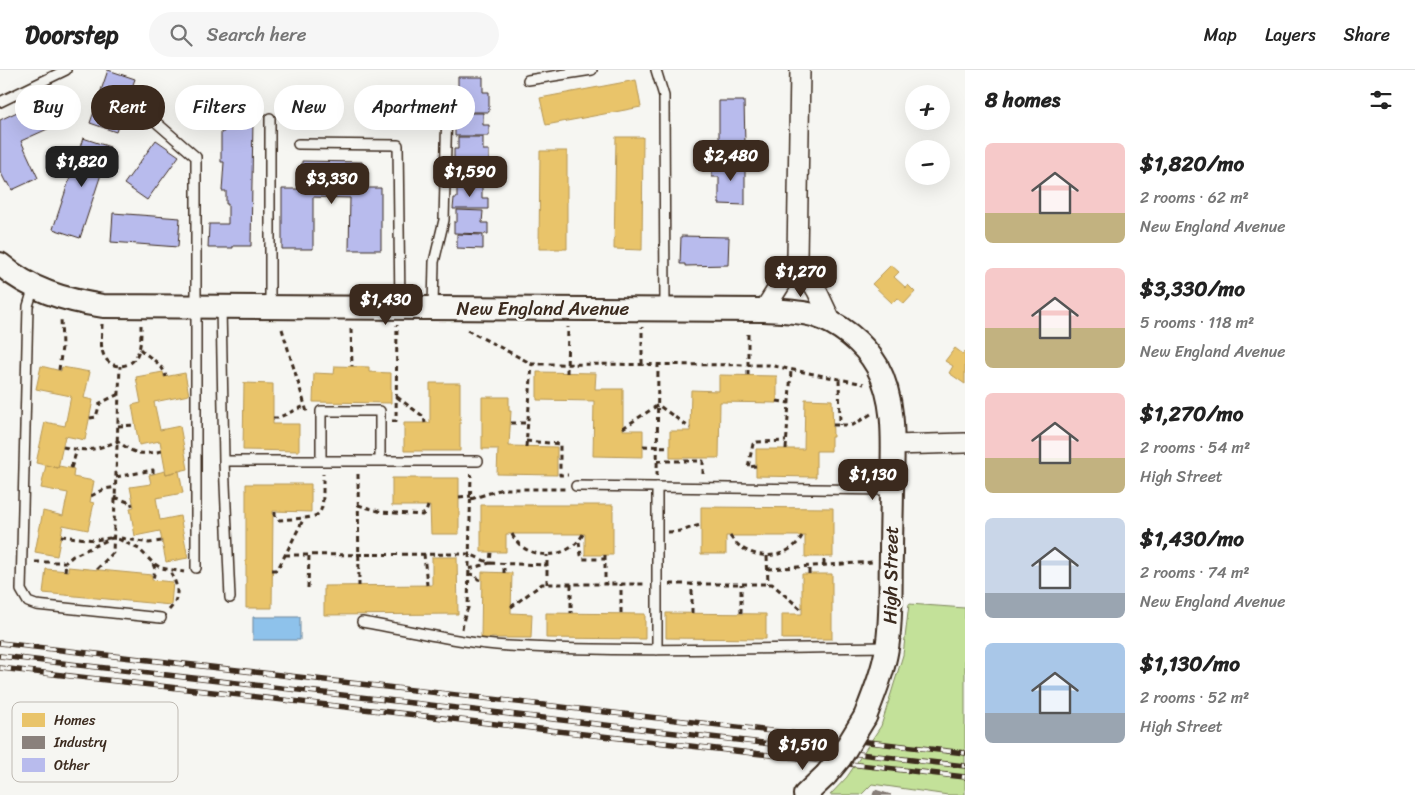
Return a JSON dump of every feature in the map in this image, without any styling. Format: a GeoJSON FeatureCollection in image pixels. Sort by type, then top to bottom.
{"type":"FeatureCollection","features":[{"type":"Feature","properties":{"kind":"street"},"geometry":{"type":"LineString","coordinates":[[764,310],[797,258],[800,70]]}},
{"type":"Feature","properties":{"kind":"street","name":"High Street"},"geometry":{"type":"LineString","coordinates":[[797,258],[832,323]]}},
{"type":"Feature","properties":{"kind":"street","name":"New England Avenue"},"geometry":{"type":"LineString","coordinates":[[0,264],[34,286],[66,300],[102,306],[664,309],[796,312]]}},
{"type":"Feature","properties":{"kind":"street","name":"High Street"},"geometry":{"type":"LineString","coordinates":[[796,312],[813,315],[832,323],[850,335],[864,348],[877,366],[887,389],[891,411],[892,445],[888,647],[877,687],[865,717],[840,758],[826,775],[805,795]]}},
{"type":"Feature","properties":{"kind":"street"},"geometry":{"type":"LineString","coordinates":[[892,445],[965,443]]}},
{"type":"Feature","properties":{"kind":"lane"},"geometry":{"type":"LineString","coordinates":[[0,102],[66,70]]}},
{"type":"Feature","properties":{"kind":"lane"},"geometry":{"type":"LineString","coordinates":[[528,80],[592,70]]}},
{"type":"Feature","properties":{"kind":"lane"},"geometry":{"type":"LineString","coordinates":[[656,70],[664,96],[664,309]]}},
{"type":"Feature","properties":{"kind":"lane"},"geometry":{"type":"LineString","coordinates":[[270,118],[270,307]]}},
{"type":"Feature","properties":{"kind":"lane"},"geometry":{"type":"LineString","coordinates":[[165,130],[196,157],[196,568]]}},
{"type":"Feature","properties":{"kind":"lane"},"geometry":{"type":"LineString","coordinates":[[433,308],[434,262],[444,220],[446,130]]}},
{"type":"Feature","properties":{"kind":"lane"},"geometry":{"type":"LineString","coordinates":[[298,144],[398,144],[400,308]]}},
{"type":"Feature","properties":{"kind":"lane"},"geometry":{"type":"LineString","coordinates":[[34,286],[28,306],[22,590],[28,602],[36,605],[161,618]]}},
{"type":"Feature","properties":{"kind":"lane"},"geometry":{"type":"LineString","coordinates":[[221,307],[224,461],[230,598]]}},
{"type":"Feature","properties":{"kind":"lane"},"geometry":{"type":"LineString","coordinates":[[321,461],[321,411],[380,411],[380,460]]}},
{"type":"Feature","properties":{"kind":"lane"},"geometry":{"type":"LineString","coordinates":[[224,461],[380,460],[475,462]]}},
{"type":"Feature","properties":{"kind":"lane"},"geometry":{"type":"LineString","coordinates":[[576,486],[892,490]]}},
{"type":"Feature","properties":{"kind":"lane"},"geometry":{"type":"LineString","coordinates":[[657,487],[657,650]]}},
{"type":"Feature","properties":{"kind":"lane"},"geometry":{"type":"LineString","coordinates":[[362,622],[508,646],[657,650],[888,647]]}},
{"type":"Feature","properties":{"kind":"path"},"geometry":{"type":"LineString","coordinates":[[59,370],[62,347],[61,320],[66,300]]}},
{"type":"Feature","properties":{"kind":"path"},"geometry":{"type":"LineString","coordinates":[[102,306],[102,350],[106,359],[112,364],[120,366],[130,363],[136,358],[140,349],[140,307]]}},
{"type":"Feature","properties":{"kind":"path"},"geometry":{"type":"LineString","coordinates":[[380,422],[396,421],[397,323],[400,308]]}},
{"type":"Feature","properties":{"kind":"path"},"geometry":{"type":"LineString","coordinates":[[567,373],[568,309]]}},
{"type":"Feature","properties":{"kind":"path"},"geometry":{"type":"LineString","coordinates":[[642,309],[642,364]]}},
{"type":"Feature","properties":{"kind":"path"},"geometry":{"type":"LineString","coordinates":[[282,329],[309,418],[321,418]]}},
{"type":"Feature","properties":{"kind":"path"},"geometry":{"type":"LineString","coordinates":[[351,329],[352,366]]}},
{"type":"Feature","properties":{"kind":"path"},"geometry":{"type":"LineString","coordinates":[[468,330],[532,364],[769,365],[869,385]]}},
{"type":"Feature","properties":{"kind":"path"},"geometry":{"type":"LineString","coordinates":[[748,332],[748,375]]}},
{"type":"Feature","properties":{"kind":"path"},"geometry":{"type":"LineString","coordinates":[[140,349],[160,364],[166,377]]}},
{"type":"Feature","properties":{"kind":"path"},"geometry":{"type":"LineString","coordinates":[[526,447],[532,364]]}},
{"type":"Feature","properties":{"kind":"path"},"geometry":{"type":"LineString","coordinates":[[657,487],[658,365]]}},
{"type":"Feature","properties":{"kind":"path"},"geometry":{"type":"LineString","coordinates":[[97,569],[113,553],[120,366]]}},
{"type":"Feature","properties":{"kind":"path"},"geometry":{"type":"LineString","coordinates":[[786,449],[791,370]]}},
{"type":"Feature","properties":{"kind":"path"},"geometry":{"type":"LineString","coordinates":[[839,379],[840,425]]}},
{"type":"Feature","properties":{"kind":"path"},"geometry":{"type":"LineString","coordinates":[[90,418],[96,417],[100,403],[119,394]]}},
{"type":"Feature","properties":{"kind":"path"},"geometry":{"type":"LineString","coordinates":[[396,396],[424,417],[425,423]]}},
{"type":"Feature","properties":{"kind":"path"},"geometry":{"type":"LineString","coordinates":[[777,402],[789,403]]}},
{"type":"Feature","properties":{"kind":"path"},"geometry":{"type":"LineString","coordinates":[[623,428],[658,405]]}},
{"type":"Feature","properties":{"kind":"path"},"geometry":{"type":"LineString","coordinates":[[658,405],[690,428]]}},
{"type":"Feature","properties":{"kind":"path"},"geometry":{"type":"LineString","coordinates":[[273,418],[305,406]]}},
{"type":"Feature","properties":{"kind":"path"},"geometry":{"type":"LineString","coordinates":[[833,425],[853,425],[877,412]]}},
{"type":"Feature","properties":{"kind":"path"},"geometry":{"type":"LineString","coordinates":[[511,423],[528,423]]}},
{"type":"Feature","properties":{"kind":"path"},"geometry":{"type":"LineString","coordinates":[[118,426],[136,425]]}},
{"type":"Feature","properties":{"kind":"path"},"geometry":{"type":"LineString","coordinates":[[459,496],[471,498],[502,489],[566,489],[576,486],[569,475],[560,475],[560,444],[526,440]]}},
{"type":"Feature","properties":{"kind":"path"},"geometry":{"type":"LineString","coordinates":[[63,447],[88,451],[118,441]]}},
{"type":"Feature","properties":{"kind":"path"},"geometry":{"type":"LineString","coordinates":[[118,441],[127,449],[138,454],[162,451]]}},
{"type":"Feature","properties":{"kind":"path"},"geometry":{"type":"LineString","coordinates":[[756,466],[748,467],[753,444],[757,442],[786,442]]}},
{"type":"Feature","properties":{"kind":"path"},"geometry":{"type":"LineString","coordinates":[[643,446],[670,447]]}},
{"type":"Feature","properties":{"kind":"path"},"geometry":{"type":"LineString","coordinates":[[71,468],[77,450]]}},
{"type":"Feature","properties":{"kind":"path"},"geometry":{"type":"LineString","coordinates":[[358,460],[359,586]]}},
{"type":"Feature","properties":{"kind":"path"},"geometry":{"type":"LineString","coordinates":[[275,512],[275,517],[279,520],[314,517],[320,514],[323,508],[323,472],[321,461]]}},
{"type":"Feature","properties":{"kind":"path"},"geometry":{"type":"LineString","coordinates":[[658,461],[703,461],[703,488]]}},
{"type":"Feature","properties":{"kind":"path"},"geometry":{"type":"LineString","coordinates":[[460,639],[468,608],[471,498],[475,462]]}},
{"type":"Feature","properties":{"kind":"path"},"geometry":{"type":"LineString","coordinates":[[116,477],[153,470],[153,474]]}},
{"type":"Feature","properties":{"kind":"path"},"geometry":{"type":"LineString","coordinates":[[91,496],[105,489],[116,487]]}},
{"type":"Feature","properties":{"kind":"path"},"geometry":{"type":"LineString","coordinates":[[115,497],[128,502],[130,505],[133,504]]}},
{"type":"Feature","properties":{"kind":"path"},"geometry":{"type":"LineString","coordinates":[[358,505],[382,512],[422,515],[426,512],[428,506]]}},
{"type":"Feature","properties":{"kind":"path"},"geometry":{"type":"LineString","coordinates":[[272,570],[276,570],[280,565],[304,518]]}},
{"type":"Feature","properties":{"kind":"path"},"geometry":{"type":"LineString","coordinates":[[657,532],[683,532],[691,527],[701,525]]}},
{"type":"Feature","properties":{"kind":"path"},"geometry":{"type":"LineString","coordinates":[[512,534],[522,547],[535,553],[548,555],[561,553],[571,548],[579,542],[583,534]]}},
{"type":"Feature","properties":{"kind":"path"},"geometry":{"type":"LineString","coordinates":[[61,536],[95,540],[114,537],[149,543],[162,541]]}},
{"type":"Feature","properties":{"kind":"path"},"geometry":{"type":"LineString","coordinates":[[730,536],[743,549],[755,554],[768,556],[790,550],[802,536]]}},
{"type":"Feature","properties":{"kind":"path"},"geometry":{"type":"LineString","coordinates":[[22,562],[66,562],[73,556],[114,537]]}},
{"type":"Feature","properties":{"kind":"path"},"geometry":{"type":"LineString","coordinates":[[114,537],[139,549],[153,563],[170,570],[186,572],[196,568]]}},
{"type":"Feature","properties":{"kind":"path"},"geometry":{"type":"LineString","coordinates":[[579,542],[583,558],[605,557],[605,584]]}},
{"type":"Feature","properties":{"kind":"path"},"geometry":{"type":"LineString","coordinates":[[490,563],[491,552]]}},
{"type":"Feature","properties":{"kind":"path"},"geometry":{"type":"LineString","coordinates":[[424,554],[427,585]]}},
{"type":"Feature","properties":{"kind":"path"},"geometry":{"type":"LineString","coordinates":[[285,555],[469,554],[490,563]]}},
{"type":"Feature","properties":{"kind":"path"},"geometry":{"type":"LineString","coordinates":[[308,588],[309,555]]}},
{"type":"Feature","properties":{"kind":"path"},"geometry":{"type":"LineString","coordinates":[[547,584],[548,555]]}},
{"type":"Feature","properties":{"kind":"path"},"geometry":{"type":"LineString","coordinates":[[768,556],[768,584]]}},
{"type":"Feature","properties":{"kind":"path"},"geometry":{"type":"LineString","coordinates":[[824,557],[824,565]]}},
{"type":"Feature","properties":{"kind":"path"},"geometry":{"type":"LineString","coordinates":[[65,571],[66,562]]}},
{"type":"Feature","properties":{"kind":"path"},"geometry":{"type":"LineString","coordinates":[[768,569],[878,562]]}},
{"type":"Feature","properties":{"kind":"path"},"geometry":{"type":"LineString","coordinates":[[153,563],[155,569],[154,580]]}},
{"type":"Feature","properties":{"kind":"path"},"geometry":{"type":"LineString","coordinates":[[469,571],[490,563],[547,565]]}},
{"type":"Feature","properties":{"kind":"path"},"geometry":{"type":"LineString","coordinates":[[504,563],[504,573]]}},
{"type":"Feature","properties":{"kind":"path"},"geometry":{"type":"LineString","coordinates":[[809,566],[809,574]]}},
{"type":"Feature","properties":{"kind":"path"},"geometry":{"type":"LineString","coordinates":[[161,618],[175,604],[177,599],[178,589],[170,570]]}},
{"type":"Feature","properties":{"kind":"path"},"geometry":{"type":"LineString","coordinates":[[469,571],[482,580]]}},
{"type":"Feature","properties":{"kind":"path"},"geometry":{"type":"LineString","coordinates":[[571,584],[571,613]]}},
{"type":"Feature","properties":{"kind":"path"},"geometry":{"type":"LineString","coordinates":[[620,613],[621,584]]}},
{"type":"Feature","properties":{"kind":"path"},"geometry":{"type":"LineString","coordinates":[[692,584],[692,613]]}},
{"type":"Feature","properties":{"kind":"path"},"geometry":{"type":"LineString","coordinates":[[741,584],[741,613]]}},
{"type":"Feature","properties":{"kind":"green space"},"geometry":{"type":"Polygon","coordinates":[[[909,604],[965,608],[965,795],[948,795],[872,784],[861,795],[830,795],[847,777],[881,726],[903,655],[909,604]]]}},
{"type":"Feature","properties":{"kind":"water"},"geometry":{"type":"Polygon","coordinates":[[[253,617],[300,617],[300,640],[253,640],[253,617]]]}},
{"type":"Feature","properties":{"kind":"building: Homes"},"geometry":{"type":"Polygon","coordinates":[[[636,80],[641,107],[546,125],[540,98],[636,80]]]}},
{"type":"Feature","properties":{"kind":"building: Homes"},"geometry":{"type":"Polygon","coordinates":[[[616,137],[643,137],[642,250],[614,249],[616,137]]]}},
{"type":"Feature","properties":{"kind":"building: Homes"},"geometry":{"type":"Polygon","coordinates":[[[540,151],[567,151],[567,249],[539,249],[540,151]]]}},
{"type":"Feature","properties":{"kind":"building: Homes"},"geometry":{"type":"Polygon","coordinates":[[[891,265],[899,272],[894,277],[906,288],[908,285],[915,292],[904,304],[897,298],[892,303],[872,284],[891,265]]]}},
{"type":"Feature","properties":{"kind":"building: Homes"},"geometry":{"type":"Polygon","coordinates":[[[955,348],[963,354],[965,351],[965,384],[949,373],[953,366],[945,361],[955,348]]]}},
{"type":"Feature","properties":{"kind":"building: Homes"},"geometry":{"type":"Polygon","coordinates":[[[41,366],[61,371],[62,367],[90,372],[84,398],[93,400],[85,440],[65,436],[58,468],[36,463],[45,422],[65,426],[71,396],[36,389],[41,366]]]}},
{"type":"Feature","properties":{"kind":"building: Homes"},"geometry":{"type":"Polygon","coordinates":[[[335,366],[369,367],[369,372],[391,373],[391,403],[313,402],[314,373],[334,374],[335,366]]]}},
{"type":"Feature","properties":{"kind":"building: Homes"},"geometry":{"type":"Polygon","coordinates":[[[163,372],[164,377],[185,373],[189,395],[154,402],[160,430],[180,426],[188,469],[166,474],[160,441],[139,445],[132,405],[141,403],[136,377],[163,372]]]}},
{"type":"Feature","properties":{"kind":"building: Homes"},"geometry":{"type":"Polygon","coordinates":[[[537,372],[596,373],[595,389],[623,389],[623,430],[643,430],[643,457],[593,456],[594,401],[537,400],[537,372]]]}},
{"type":"Feature","properties":{"kind":"building: Homes"},"geometry":{"type":"Polygon","coordinates":[[[719,375],[777,376],[777,403],[720,402],[719,458],[670,458],[670,431],[690,431],[691,390],[719,391],[719,375]]]}},
{"type":"Feature","properties":{"kind":"building: Homes"},"geometry":{"type":"Polygon","coordinates":[[[244,383],[273,384],[273,424],[299,424],[299,451],[243,450],[244,383]]]}},
{"type":"Feature","properties":{"kind":"building: Homes"},"geometry":{"type":"Polygon","coordinates":[[[430,383],[460,383],[460,451],[404,451],[404,423],[430,423],[430,383]]]}},
{"type":"Feature","properties":{"kind":"building: Homes"},"geometry":{"type":"Polygon","coordinates":[[[482,397],[509,397],[509,411],[511,411],[509,446],[557,447],[557,475],[497,474],[498,449],[482,449],[482,397]]]}},
{"type":"Feature","properties":{"kind":"building: Homes"},"geometry":{"type":"Polygon","coordinates":[[[805,399],[832,400],[833,437],[831,437],[831,451],[816,451],[816,477],[756,476],[756,449],[804,449],[805,399]]]}},
{"type":"Feature","properties":{"kind":"building: Homes"},"geometry":{"type":"Polygon","coordinates":[[[46,465],[74,469],[73,477],[94,481],[90,502],[94,503],[88,530],[63,525],[57,556],[35,552],[43,511],[63,516],[68,493],[41,488],[46,465]]]}},
{"type":"Feature","properties":{"kind":"building: Homes"},"geometry":{"type":"Polygon","coordinates":[[[165,471],[166,474],[179,471],[183,493],[156,498],[160,520],[180,516],[188,558],[166,562],[160,531],[135,536],[130,508],[134,507],[130,487],[151,484],[149,475],[165,471]]]}},
{"type":"Feature","properties":{"kind":"building: Homes"},"geometry":{"type":"Polygon","coordinates":[[[392,478],[459,478],[459,534],[431,534],[430,506],[392,506],[392,478]]]}},
{"type":"Feature","properties":{"kind":"building: Homes"},"geometry":{"type":"Polygon","coordinates":[[[246,484],[311,484],[311,512],[273,511],[272,608],[246,608],[246,484]]]}},
{"type":"Feature","properties":{"kind":"building: Homes"},"geometry":{"type":"Polygon","coordinates":[[[481,505],[613,505],[613,555],[585,555],[585,534],[506,534],[506,552],[481,552],[481,505]]]}},
{"type":"Feature","properties":{"kind":"building: Homes"},"geometry":{"type":"Polygon","coordinates":[[[701,507],[833,508],[833,557],[805,557],[805,536],[726,536],[726,554],[701,554],[701,507]]]}},
{"type":"Feature","properties":{"kind":"building: Homes"},"geometry":{"type":"Polygon","coordinates":[[[432,557],[457,557],[458,614],[324,615],[324,586],[432,585],[432,557]]]}},
{"type":"Feature","properties":{"kind":"building: Homes"},"geometry":{"type":"Polygon","coordinates":[[[68,567],[152,575],[152,580],[173,582],[171,605],[43,593],[46,569],[68,571],[68,567]]]}},
{"type":"Feature","properties":{"kind":"building: Homes"},"geometry":{"type":"Polygon","coordinates":[[[482,572],[512,573],[511,613],[532,614],[531,638],[481,638],[482,572]]]}},
{"type":"Feature","properties":{"kind":"building: Homes"},"geometry":{"type":"Polygon","coordinates":[[[802,574],[832,574],[832,639],[782,639],[782,614],[802,614],[802,574]]]}},
{"type":"Feature","properties":{"kind":"building: Homes"},"geometry":{"type":"Polygon","coordinates":[[[546,613],[645,614],[645,639],[546,638],[546,613]]]}},
{"type":"Feature","properties":{"kind":"building: Homes"},"geometry":{"type":"Polygon","coordinates":[[[666,613],[766,614],[766,639],[666,638],[666,613]]]}},
{"type":"Feature","properties":{"kind":"building: Industry"},"geometry":{"type":"Polygon","coordinates":[[[875,790],[891,795],[873,795],[875,790]]]}},
{"type":"Feature","properties":{"kind":"building: Other"},"geometry":{"type":"Polygon","coordinates":[[[108,70],[135,79],[133,85],[103,85],[108,70]]]}},
{"type":"Feature","properties":{"kind":"building: Other"},"geometry":{"type":"Polygon","coordinates":[[[458,77],[483,77],[483,92],[489,92],[489,112],[475,112],[475,85],[458,85],[458,77]]]}},
{"type":"Feature","properties":{"kind":"building: Other"},"geometry":{"type":"Polygon","coordinates":[[[719,101],[744,101],[745,144],[719,144],[719,101]]]}},
{"type":"Feature","properties":{"kind":"building: Other"},"geometry":{"type":"Polygon","coordinates":[[[15,113],[15,130],[45,130],[21,141],[38,178],[12,190],[0,171],[0,120],[15,113]]]}},
{"type":"Feature","properties":{"kind":"building: Other"},"geometry":{"type":"Polygon","coordinates":[[[475,113],[483,113],[483,125],[489,125],[489,136],[455,136],[455,130],[475,130],[475,113]]]}},
{"type":"Feature","properties":{"kind":"building: Other"},"geometry":{"type":"Polygon","coordinates":[[[224,130],[253,130],[251,246],[208,248],[209,224],[228,224],[226,191],[222,191],[224,162],[221,162],[221,132],[224,132],[224,130]]]}},
{"type":"Feature","properties":{"kind":"building: Other"},"geometry":{"type":"Polygon","coordinates":[[[458,137],[483,137],[483,150],[489,150],[489,161],[454,160],[454,149],[458,149],[458,137]]]}},
{"type":"Feature","properties":{"kind":"building: Other"},"geometry":{"type":"Polygon","coordinates":[[[83,138],[110,147],[80,238],[53,229],[83,138]]]}},
{"type":"Feature","properties":{"kind":"building: Other"},"geometry":{"type":"Polygon","coordinates":[[[156,140],[179,156],[147,200],[124,184],[156,140]]]}},
{"type":"Feature","properties":{"kind":"building: Other"},"geometry":{"type":"Polygon","coordinates":[[[302,161],[362,162],[361,188],[381,188],[381,250],[349,250],[350,198],[313,197],[313,249],[282,249],[282,189],[302,189],[302,161]]]}},
{"type":"Feature","properties":{"kind":"building: Other"},"geometry":{"type":"Polygon","coordinates":[[[458,161],[483,162],[483,174],[488,174],[488,185],[454,184],[454,174],[457,174],[458,161]]]}},
{"type":"Feature","properties":{"kind":"building: Other"},"geometry":{"type":"Polygon","coordinates":[[[712,161],[745,161],[745,205],[719,204],[719,177],[712,177],[712,161]]]}},
{"type":"Feature","properties":{"kind":"building: Other"},"geometry":{"type":"Polygon","coordinates":[[[457,186],[482,186],[482,198],[488,198],[488,209],[453,209],[454,198],[457,198],[457,186]]]}},
{"type":"Feature","properties":{"kind":"building: Other"},"geometry":{"type":"Polygon","coordinates":[[[457,210],[483,211],[482,223],[488,223],[488,234],[454,233],[454,222],[457,222],[457,210]]]}},
{"type":"Feature","properties":{"kind":"building: Other"},"geometry":{"type":"Polygon","coordinates":[[[113,213],[180,218],[178,247],[111,242],[113,213]]]}},
{"type":"Feature","properties":{"kind":"building: Other"},"geometry":{"type":"Polygon","coordinates":[[[457,234],[483,235],[483,249],[457,248],[457,234]]]}},
{"type":"Feature","properties":{"kind":"building: Other"},"geometry":{"type":"Polygon","coordinates":[[[681,236],[729,237],[728,265],[685,266],[685,264],[680,264],[681,236]]]}},
{"type":"Feature","properties":{"kind":"railway"},"geometry":{"type":"LineString","coordinates":[[0,643],[965,753]]}},
{"type":"Feature","properties":{"kind":"railway"},"geometry":{"type":"LineString","coordinates":[[0,656],[965,766]]}},
{"type":"Feature","properties":{"kind":"railway"},"geometry":{"type":"LineString","coordinates":[[0,668],[965,777]]}}]}
